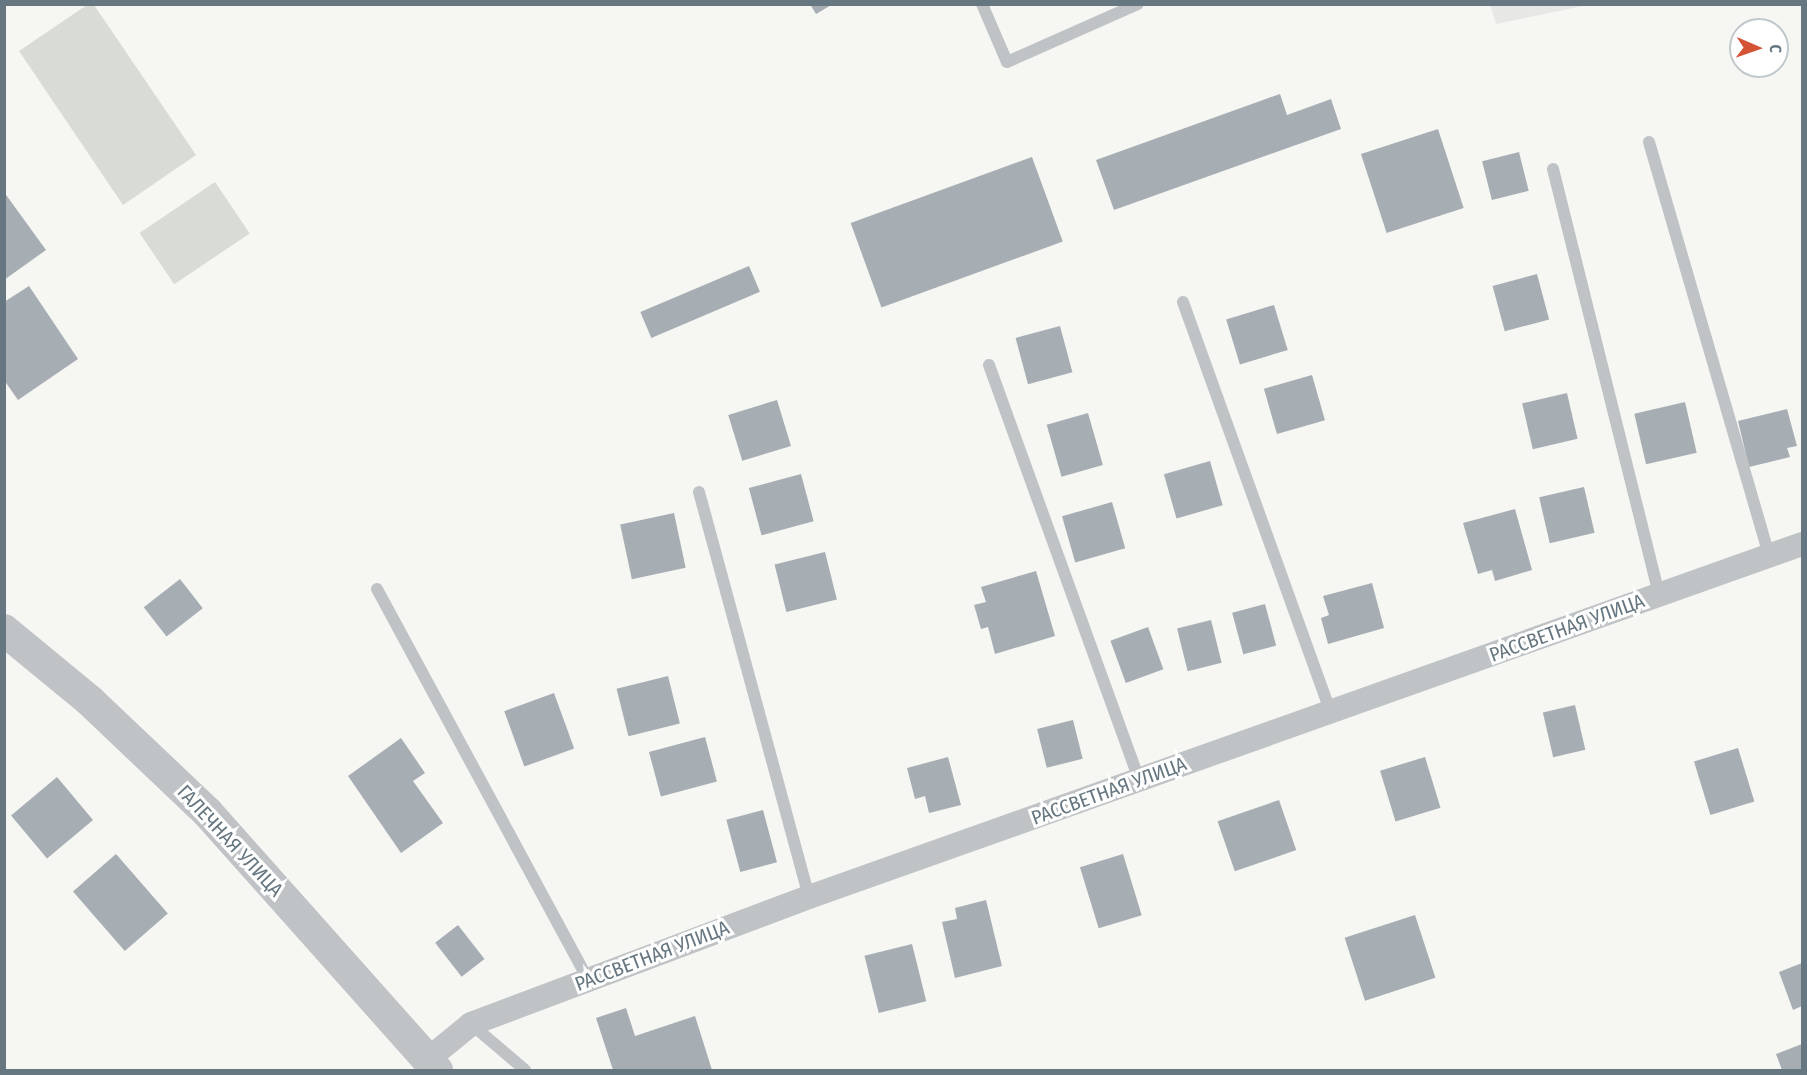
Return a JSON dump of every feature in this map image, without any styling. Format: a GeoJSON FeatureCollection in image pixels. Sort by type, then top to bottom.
{"type":"FeatureCollection","features":[{"type":"Feature","properties":{"kind":"street","name":"РАССВЕТНАЯ УЛИЦА"},"geometry":{"type":"LineString","coordinates":[[432,1066],[471,1024],[809,897],[1803,544]]}},
{"type":"Feature","properties":{"kind":"street","name":"ГАЛЕЧНАЯ УЛИЦА"},"geometry":{"type":"LineString","coordinates":[[4,630],[90,701],[207,812],[432,1066]]}},
{"type":"Feature","properties":{"kind":"lane"},"geometry":{"type":"LineString","coordinates":[[982,4],[1007,62],[1138,4]]}},
{"type":"Feature","properties":{"kind":"lane"},"geometry":{"type":"LineString","coordinates":[[1649,142],[1769,556]]}},
{"type":"Feature","properties":{"kind":"lane"},"geometry":{"type":"LineString","coordinates":[[1553,169],[1659,595]]}},
{"type":"Feature","properties":{"kind":"lane"},"geometry":{"type":"LineString","coordinates":[[1183,302],[1331,712]]}},
{"type":"Feature","properties":{"kind":"lane"},"geometry":{"type":"LineString","coordinates":[[989,365],[1139,780]]}},
{"type":"Feature","properties":{"kind":"lane"},"geometry":{"type":"LineString","coordinates":[[699,492],[809,897]]}},
{"type":"Feature","properties":{"kind":"lane"},"geometry":{"type":"LineString","coordinates":[[377,589],[588,980]]}},
{"type":"Feature","properties":{"kind":"lane"},"geometry":{"type":"LineString","coordinates":[[471,1024],[525,1071]]}},
{"type":"Feature","properties":{"kind":"shaded area"},"geometry":{"type":"Polygon","coordinates":[[[1490,4],[1587,4],[1587,5],[1496,24],[1490,4]]]}},
{"type":"Feature","properties":{"kind":"shaded area"},"geometry":{"type":"Polygon","coordinates":[[[87,5],[94,5],[196,155],[123,205],[19,51],[87,5]]]}},
{"type":"Feature","properties":{"kind":"shaded area"},"geometry":{"type":"Polygon","coordinates":[[[215,182],[250,233],[174,284],[140,233],[215,182]]]}},
{"type":"Feature","properties":{"kind":"building"},"geometry":{"type":"Polygon","coordinates":[[[810,4],[833,4],[816,14],[810,4]]]}},
{"type":"Feature","properties":{"kind":"building"},"geometry":{"type":"Polygon","coordinates":[[[1280,94],[1287,115],[1331,99],[1341,129],[1114,210],[1096,160],[1280,94]]]}},
{"type":"Feature","properties":{"kind":"building"},"geometry":{"type":"Polygon","coordinates":[[[1438,129],[1464,208],[1387,233],[1361,154],[1438,129]]]}},
{"type":"Feature","properties":{"kind":"building"},"geometry":{"type":"Polygon","coordinates":[[[1519,152],[1529,191],[1492,200],[1482,161],[1519,152]]]}},
{"type":"Feature","properties":{"kind":"building"},"geometry":{"type":"Polygon","coordinates":[[[1032,157],[1063,242],[881,308],[851,223],[1032,157]]]}},
{"type":"Feature","properties":{"kind":"building"},"geometry":{"type":"Polygon","coordinates":[[[4,192],[46,250],[4,280],[4,192]]]}},
{"type":"Feature","properties":{"kind":"building"},"geometry":{"type":"Polygon","coordinates":[[[749,266],[760,292],[651,338],[640,312],[749,266]]]}},
{"type":"Feature","properties":{"kind":"building"},"geometry":{"type":"Polygon","coordinates":[[[1537,274],[1549,319],[1505,331],[1493,286],[1537,274]]]}},
{"type":"Feature","properties":{"kind":"building"},"geometry":{"type":"Polygon","coordinates":[[[29,286],[78,359],[18,400],[4,380],[4,302],[29,286]]]}},
{"type":"Feature","properties":{"kind":"building"},"geometry":{"type":"Polygon","coordinates":[[[1274,305],[1288,350],[1240,365],[1226,320],[1274,305]]]}},
{"type":"Feature","properties":{"kind":"building"},"geometry":{"type":"Polygon","coordinates":[[[1060,326],[1072,372],[1028,384],[1016,338],[1060,326]]]}},
{"type":"Feature","properties":{"kind":"building"},"geometry":{"type":"Polygon","coordinates":[[[1312,375],[1325,420],[1277,434],[1264,389],[1312,375]]]}},
{"type":"Feature","properties":{"kind":"building"},"geometry":{"type":"Polygon","coordinates":[[[1567,393],[1578,439],[1533,449],[1522,403],[1567,393]]]}},
{"type":"Feature","properties":{"kind":"building"},"geometry":{"type":"Polygon","coordinates":[[[777,400],[791,446],[742,461],[728,415],[777,400]]]}},
{"type":"Feature","properties":{"kind":"building"},"geometry":{"type":"Polygon","coordinates":[[[1685,402],[1697,453],[1646,464],[1634,414],[1685,402]]]}},
{"type":"Feature","properties":{"kind":"building"},"geometry":{"type":"Polygon","coordinates":[[[1787,409],[1797,446],[1787,448],[1790,457],[1749,467],[1738,421],[1787,409]]]}},
{"type":"Feature","properties":{"kind":"building"},"geometry":{"type":"Polygon","coordinates":[[[1088,413],[1103,465],[1062,477],[1047,425],[1088,413]]]}},
{"type":"Feature","properties":{"kind":"building"},"geometry":{"type":"Polygon","coordinates":[[[1210,461],[1223,505],[1177,518],[1164,474],[1210,461]]]}},
{"type":"Feature","properties":{"kind":"building"},"geometry":{"type":"Polygon","coordinates":[[[801,474],[814,521],[762,535],[749,488],[801,474]]]}},
{"type":"Feature","properties":{"kind":"building"},"geometry":{"type":"Polygon","coordinates":[[[1584,487],[1595,533],[1550,543],[1539,497],[1584,487]]]}},
{"type":"Feature","properties":{"kind":"building"},"geometry":{"type":"Polygon","coordinates":[[[1112,502],[1125,548],[1075,562],[1062,516],[1112,502]]]}},
{"type":"Feature","properties":{"kind":"building"},"geometry":{"type":"Polygon","coordinates":[[[1515,509],[1532,570],[1495,581],[1492,570],[1478,574],[1463,523],[1515,509]]]}},
{"type":"Feature","properties":{"kind":"building"},"geometry":{"type":"Polygon","coordinates":[[[674,513],[686,568],[632,579],[620,524],[674,513]]]}},
{"type":"Feature","properties":{"kind":"building"},"geometry":{"type":"Polygon","coordinates":[[[825,552],[837,600],[786,612],[775,565],[825,552]]]}},
{"type":"Feature","properties":{"kind":"building"},"geometry":{"type":"Polygon","coordinates":[[[1036,571],[1055,636],[995,654],[988,627],[981,629],[974,605],[986,602],[981,587],[1036,571]]]}},
{"type":"Feature","properties":{"kind":"building"},"geometry":{"type":"Polygon","coordinates":[[[180,579],[203,608],[167,636],[144,607],[180,579]]]}},
{"type":"Feature","properties":{"kind":"building"},"geometry":{"type":"Polygon","coordinates":[[[1372,583],[1384,628],[1328,644],[1321,618],[1329,615],[1323,596],[1372,583]]]}},
{"type":"Feature","properties":{"kind":"building"},"geometry":{"type":"Polygon","coordinates":[[[1265,604],[1276,646],[1243,654],[1232,613],[1265,604]]]}},
{"type":"Feature","properties":{"kind":"building"},"geometry":{"type":"Polygon","coordinates":[[[1211,620],[1222,663],[1188,671],[1177,628],[1211,620]]]}},
{"type":"Feature","properties":{"kind":"building"},"geometry":{"type":"Polygon","coordinates":[[[1148,627],[1163,669],[1126,683],[1110,641],[1148,627]]]}},
{"type":"Feature","properties":{"kind":"building"},"geometry":{"type":"Polygon","coordinates":[[[668,676],[680,724],[628,736],[617,689],[668,676]]]}},
{"type":"Feature","properties":{"kind":"building"},"geometry":{"type":"Polygon","coordinates":[[[554,693],[574,748],[524,767],[504,711],[554,693]]]}},
{"type":"Feature","properties":{"kind":"building"},"geometry":{"type":"Polygon","coordinates":[[[1575,705],[1585,750],[1553,757],[1543,712],[1575,705]]]}},
{"type":"Feature","properties":{"kind":"building"},"geometry":{"type":"Polygon","coordinates":[[[1073,720],[1083,759],[1047,768],[1037,729],[1073,720]]]}},
{"type":"Feature","properties":{"kind":"building"},"geometry":{"type":"Polygon","coordinates":[[[705,737],[717,781],[661,796],[649,752],[705,737]]]}},
{"type":"Feature","properties":{"kind":"building"},"geometry":{"type":"Polygon","coordinates":[[[401,738],[425,773],[413,781],[443,823],[401,853],[348,776],[401,738]]]}},
{"type":"Feature","properties":{"kind":"building"},"geometry":{"type":"Polygon","coordinates":[[[1738,748],[1754,802],[1710,815],[1694,761],[1738,748]]]}},
{"type":"Feature","properties":{"kind":"building"},"geometry":{"type":"Polygon","coordinates":[[[948,757],[961,805],[929,813],[925,796],[915,799],[907,768],[948,757]]]}},
{"type":"Feature","properties":{"kind":"building"},"geometry":{"type":"Polygon","coordinates":[[[1425,757],[1440,808],[1396,821],[1380,771],[1425,757]]]}},
{"type":"Feature","properties":{"kind":"building"},"geometry":{"type":"Polygon","coordinates":[[[57,777],[93,820],[47,858],[11,816],[57,777]]]}},
{"type":"Feature","properties":{"kind":"building"},"geometry":{"type":"Polygon","coordinates":[[[1279,800],[1296,850],[1235,871],[1218,821],[1279,800]]]}},
{"type":"Feature","properties":{"kind":"building"},"geometry":{"type":"Polygon","coordinates":[[[763,810],[777,862],[740,872],[726,820],[763,810]]]}},
{"type":"Feature","properties":{"kind":"building"},"geometry":{"type":"Polygon","coordinates":[[[116,854],[168,914],[125,951],[73,891],[116,854]]]}},
{"type":"Feature","properties":{"kind":"building"},"geometry":{"type":"Polygon","coordinates":[[[1123,854],[1142,915],[1099,928],[1080,867],[1123,854]]]}},
{"type":"Feature","properties":{"kind":"building"},"geometry":{"type":"Polygon","coordinates":[[[986,900],[1002,966],[955,978],[942,922],[957,919],[955,908],[986,900]]]}},
{"type":"Feature","properties":{"kind":"building"},"geometry":{"type":"Polygon","coordinates":[[[1415,915],[1435,978],[1365,1001],[1345,938],[1415,915]]]}},
{"type":"Feature","properties":{"kind":"building"},"geometry":{"type":"Polygon","coordinates":[[[458,925],[484,959],[462,977],[435,943],[458,925]]]}},
{"type":"Feature","properties":{"kind":"building"},"geometry":{"type":"Polygon","coordinates":[[[912,944],[926,1001],[879,1013],[864,956],[912,944]]]}},
{"type":"Feature","properties":{"kind":"building"},"geometry":{"type":"Polygon","coordinates":[[[1802,963],[1802,1006],[1793,1010],[1779,972],[1802,963]]]}},
{"type":"Feature","properties":{"kind":"building"},"geometry":{"type":"Polygon","coordinates":[[[626,1008],[635,1036],[695,1016],[712,1070],[613,1070],[596,1018],[626,1008]]]}},
{"type":"Feature","properties":{"kind":"building"},"geometry":{"type":"Polygon","coordinates":[[[1802,1044],[1802,1070],[1782,1070],[1776,1054],[1802,1044]]]}}]}
